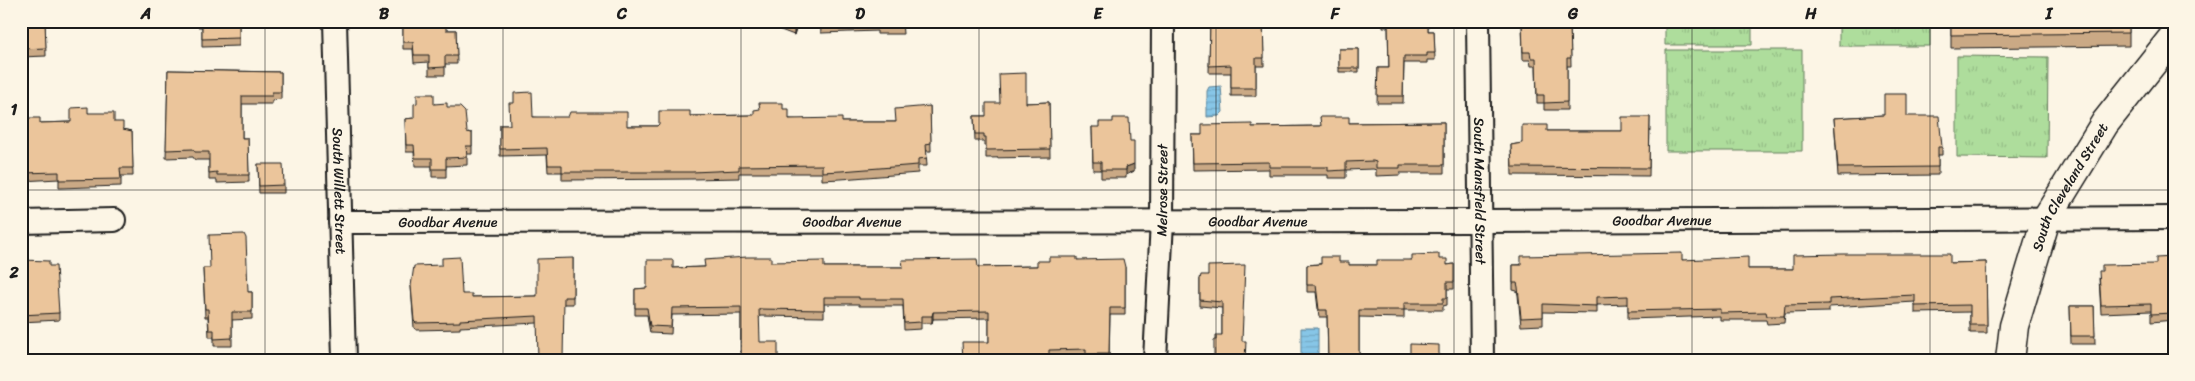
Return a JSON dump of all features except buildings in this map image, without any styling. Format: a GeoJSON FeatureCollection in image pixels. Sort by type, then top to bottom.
{"type":"FeatureCollection","features":[{"type":"Feature","properties":{"kind":"main road","name":"South Cleveland Street"},"geometry":{"type":"LineString","coordinates":[[2010,360],[2014,326],[2046,219],[2105,123],[2174,36]]}},
{"type":"Feature","properties":{"kind":"street","name":"South Willett Street"},"geometry":{"type":"LineString","coordinates":[[335,21],[344,360]]}},
{"type":"Feature","properties":{"kind":"street","name":"Melrose Street"},"geometry":{"type":"LineString","coordinates":[[1155,360],[1162,221],[1163,21]]}},
{"type":"Feature","properties":{"kind":"street","name":"South Mansfield Street"},"geometry":{"type":"LineString","coordinates":[[1478,21],[1482,360]]}},
{"type":"Feature","properties":{"kind":"street","name":"Goodbar Avenue"},"geometry":{"type":"LineString","coordinates":[[340,222],[2174,218]]}},
{"type":"Feature","properties":{"kind":"street"},"geometry":{"type":"LineString","coordinates":[[21,222],[114,220]]}},
{"type":"Feature","properties":{"kind":"green space"},"geometry":{"type":"Polygon","coordinates":[[[1665,21],[1752,21],[1752,45],[1665,45],[1665,21]]]}},
{"type":"Feature","properties":{"kind":"green space"},"geometry":{"type":"Polygon","coordinates":[[[1839,21],[1930,21],[1930,46],[1839,46],[1839,21]]]}},
{"type":"Feature","properties":{"kind":"green space"},"geometry":{"type":"Polygon","coordinates":[[[1666,50],[1802,50],[1802,151],[1666,151],[1666,50]]]}},
{"type":"Feature","properties":{"kind":"green space"},"geometry":{"type":"Polygon","coordinates":[[[1957,56],[2048,57],[2047,158],[1957,157],[1957,56]]]}},
{"type":"Feature","properties":{"kind":"water"},"geometry":{"type":"Polygon","coordinates":[[[1221,86],[1223,112],[1219,116],[1207,117],[1207,91],[1209,87],[1221,86]]]}},
{"type":"Feature","properties":{"kind":"water"},"geometry":{"type":"Polygon","coordinates":[[[1301,328],[1318,328],[1318,357],[1301,357],[1301,328]]]}}]}
